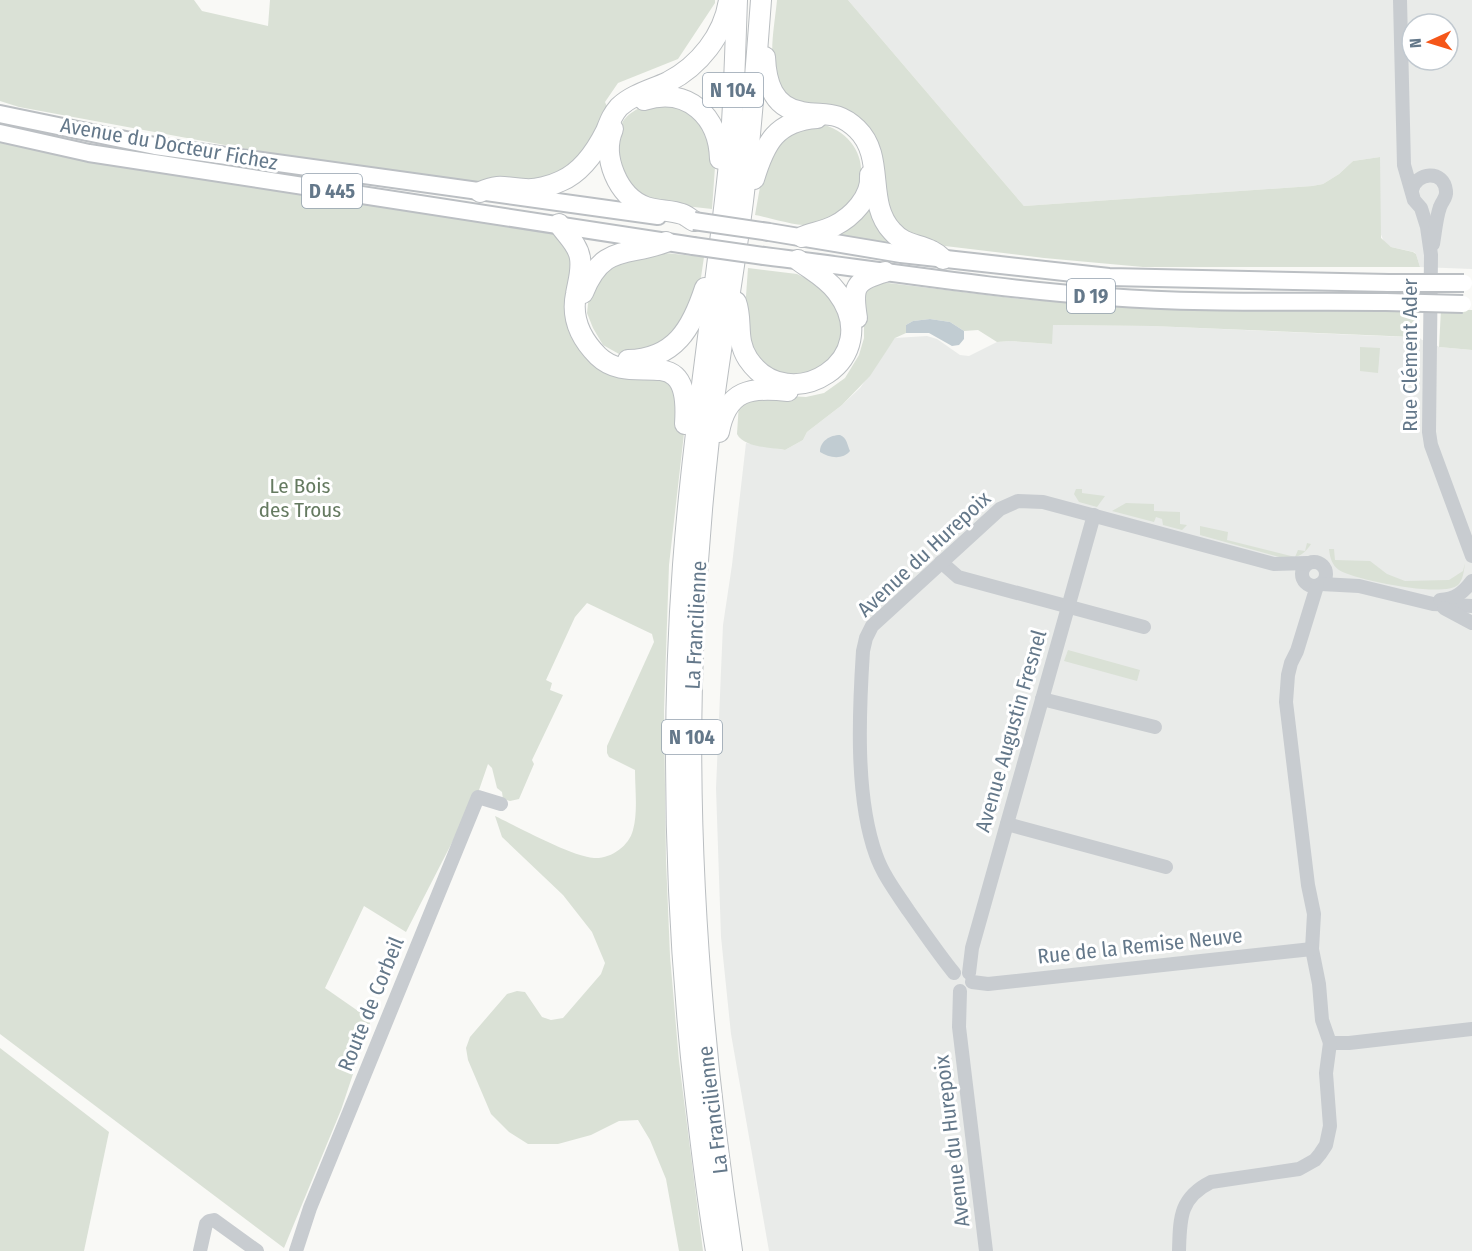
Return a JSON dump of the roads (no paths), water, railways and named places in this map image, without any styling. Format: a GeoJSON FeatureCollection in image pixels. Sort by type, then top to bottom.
{"type":"FeatureCollection","features":[{"type":"Feature","properties":{"kind":"highway"},"geometry":{"type":"LineString","coordinates":[[480,192],[494,185],[527,190],[561,181],[575,172],[596,149],[611,116],[622,105],[633,97],[670,81],[703,55],[719,32],[729,0]]}},
{"type":"Feature","properties":{"kind":"highway","name":"La Francilienne"},"geometry":{"type":"LineString","coordinates":[[714,1247],[687,1019],[678,883],[677,728],[683,567],[714,278],[727,180],[737,0]]}},
{"type":"Feature","properties":{"kind":"highway","name":"La Francilienne"},"geometry":{"type":"LineString","coordinates":[[732,1251],[710,1093],[694,884],[692,770],[694,628],[707,458],[743,201],[761,0]]}},
{"type":"Feature","properties":{"kind":"highway"},"geometry":{"type":"LineString","coordinates":[[758,35],[765,51],[767,82],[775,97],[789,108],[801,112],[825,112],[847,121],[858,130],[867,142],[873,157],[877,194],[884,220],[900,239],[910,245],[931,250],[943,259]]}},
{"type":"Feature","properties":{"kind":"highway"},"geometry":{"type":"LineString","coordinates":[[694,221],[682,214],[643,206],[631,198],[623,188],[615,175],[608,148],[610,134],[616,122],[636,104],[647,99],[661,96],[689,102],[701,110],[712,123],[727,180]]}},
{"type":"Feature","properties":{"kind":"highway"},"geometry":{"type":"LineString","coordinates":[[743,201],[762,154],[771,138],[779,131],[801,120],[818,118],[845,126],[855,134],[868,158],[870,180],[866,195],[856,210],[845,219],[832,227],[802,237]]}},
{"type":"Feature","properties":{"kind":"highway"},"geometry":{"type":"LineString","coordinates":[[559,224],[576,244],[580,256],[581,269],[575,309],[578,328],[587,343],[600,358],[616,366],[669,372],[679,379],[684,388],[686,416],[681,483],[689,501]]}},
{"type":"Feature","properties":{"kind":"highway"},"geometry":{"type":"LineString","coordinates":[[666,242],[653,247],[628,250],[616,255],[596,269],[588,281],[581,305],[583,317],[601,350],[612,358],[636,360],[653,357],[669,348],[690,326],[705,286],[714,278]]}},
{"type":"Feature","properties":{"kind":"highway"},"geometry":{"type":"LineString","coordinates":[[731,288],[738,306],[741,342],[748,358],[759,371],[774,380],[789,384],[822,378],[834,370],[844,358],[850,344],[851,327],[847,308],[838,293],[829,282],[798,260]]}},
{"type":"Feature","properties":{"kind":"highway"},"geometry":{"type":"LineString","coordinates":[[707,458],[718,443],[722,418],[727,408],[736,397],[745,391],[756,389],[806,390],[822,386],[839,374],[848,362],[855,346],[858,327],[854,302],[856,287],[865,279],[885,272]]}},
{"type":"Feature","properties":{"kind":"main road","name":"Avenue du Docteur Fichez"},"geometry":{"type":"LineString","coordinates":[[0,114],[155,146],[480,192]]}},
{"type":"Feature","properties":{"kind":"main road","name":"D 445"},"geometry":{"type":"LineString","coordinates":[[0,133],[101,155],[727,251]]}},
{"type":"Feature","properties":{"kind":"main road","name":"D 445"},"geometry":{"type":"LineString","coordinates":[[480,192],[731,227]]}},
{"type":"Feature","properties":{"kind":"main road","name":"D 19"},"geometry":{"type":"LineString","coordinates":[[731,227],[878,251],[1109,277],[1468,283]]}},
{"type":"Feature","properties":{"kind":"main road","name":"D 19"},"geometry":{"type":"LineString","coordinates":[[727,251],[990,287],[1109,297],[1165,300],[1468,304]]}},
{"type":"Feature","properties":{"kind":"street","name":"Rue Clément Ader"},"geometry":{"type":"LineString","coordinates":[[1400,0],[1405,171],[1414,200],[1421,208],[1427,227],[1431,255],[1429,432],[1431,445],[1472,556]]}},
{"type":"Feature","properties":{"kind":"street","name":"Rue Clément Ader"},"geometry":{"type":"LineString","coordinates":[[1403,150],[1415,168],[1424,175],[1437,176],[1445,184],[1446,195],[1440,206],[1431,255]]}},
{"type":"Feature","properties":{"kind":"street"},"geometry":{"type":"LineString","coordinates":[[1412,190],[1416,181],[1424,175]]}},
{"type":"Feature","properties":{"kind":"street"},"geometry":{"type":"LineString","coordinates":[[1421,208],[1431,210],[1440,206]]}},
{"type":"Feature","properties":{"kind":"street","name":"Avenue du Hurepoix"},"geometry":{"type":"LineString","coordinates":[[986,1251],[959,1027],[964,976],[943,959],[887,879],[876,856],[868,827],[860,747],[862,666],[866,638],[872,626],[992,515],[1018,501],[1035,500],[1274,564],[1312,583],[1359,586],[1429,603],[1458,614],[1472,623]]}},
{"type":"Feature","properties":{"kind":"street","name":"Avenue Augustin Fresnel"},"geometry":{"type":"LineString","coordinates":[[964,976],[1094,515]]}},
{"type":"Feature","properties":{"kind":"street"},"geometry":{"type":"LineString","coordinates":[[941,562],[958,577],[1144,627]]}},
{"type":"Feature","properties":{"kind":"street"},"geometry":{"type":"LineString","coordinates":[[1179,1251],[1182,1211],[1191,1195],[1199,1188],[1211,1182],[1299,1169],[1315,1160],[1320,1154],[1326,1145],[1330,1126],[1326,1073],[1330,1043],[1322,1020],[1319,984],[1312,949],[1314,914],[1308,885],[1286,702],[1291,663],[1290,650],[1312,583],[1326,577],[1325,568],[1317,562],[1307,563],[1302,571],[1312,583]]}},
{"type":"Feature","properties":{"kind":"street","name":"Avenue du Hurepoix"},"geometry":{"type":"LineString","coordinates":[[1274,564],[1307,563]]}},
{"type":"Feature","properties":{"kind":"street","name":"Avenue du Hurepoix"},"geometry":{"type":"LineString","coordinates":[[1325,568],[1359,586]]}},
{"type":"Feature","properties":{"kind":"street"},"geometry":{"type":"LineString","coordinates":[[1429,603],[1457,596],[1472,580]]}},
{"type":"Feature","properties":{"kind":"street","name":"Avenue du Hurepoix"},"geometry":{"type":"LineString","coordinates":[[1429,603],[1472,606]]}},
{"type":"Feature","properties":{"kind":"street"},"geometry":{"type":"LineString","coordinates":[[1042,699],[1155,728]]}},
{"type":"Feature","properties":{"kind":"street","name":"Route de Corbeil"},"geometry":{"type":"LineString","coordinates":[[296,1251],[310,1208],[478,796],[501,804]]}},
{"type":"Feature","properties":{"kind":"street"},"geometry":{"type":"LineString","coordinates":[[1007,824],[1166,867]]}},
{"type":"Feature","properties":{"kind":"street","name":"Rue de la Remise Neuve"},"geometry":{"type":"LineString","coordinates":[[964,976],[988,984],[1312,949]]}},
{"type":"Feature","properties":{"kind":"street"},"geometry":{"type":"LineString","coordinates":[[1330,1043],[1349,1043],[1472,1029]]}},
{"type":"Feature","properties":{"kind":"street"},"geometry":{"type":"LineString","coordinates":[[200,1251],[206,1224],[211,1220],[220,1222],[257,1251]]}},
{"type":"Feature","properties":{"kind":"park label","name":"Le Bois des Trous"},"geometry":{"type":"Point","coordinates":[300,498]}}]}
